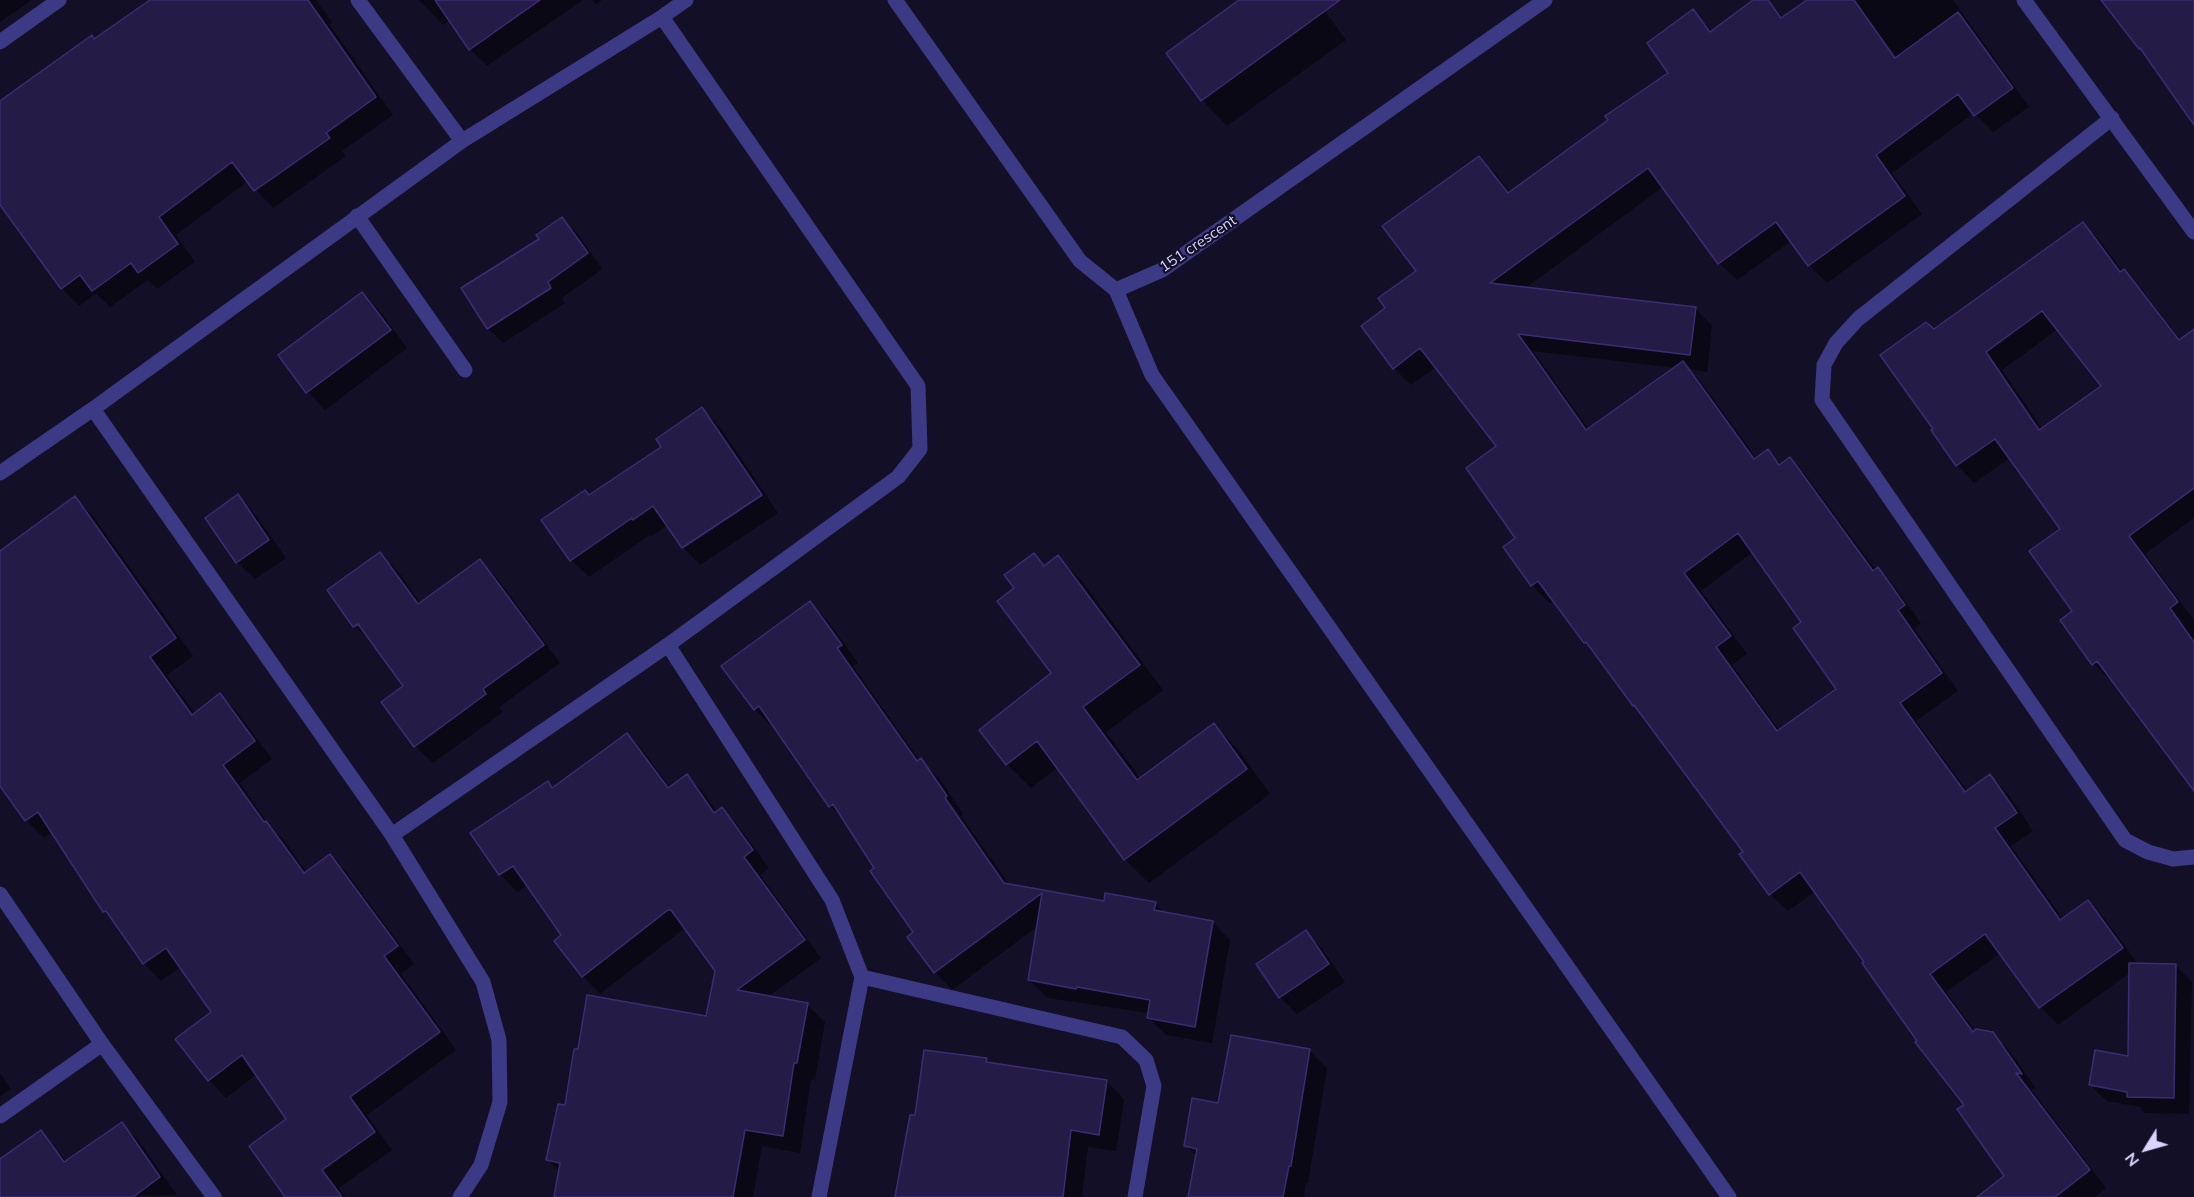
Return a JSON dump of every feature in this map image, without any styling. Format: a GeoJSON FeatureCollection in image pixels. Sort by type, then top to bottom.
{"type":"FeatureCollection","features":[{"type":"Feature","properties":{"kind":"street"},"geometry":{"type":"LineString","coordinates":[[0,42],[59,0]]}},
{"type":"Feature","properties":{"kind":"street"},"geometry":{"type":"LineString","coordinates":[[358,0],[462,141]]}},
{"type":"Feature","properties":{"kind":"street"},"geometry":{"type":"LineString","coordinates":[[0,473],[462,141],[686,0]]}},
{"type":"Feature","properties":{"kind":"street"},"geometry":{"type":"LineString","coordinates":[[895,0],[1080,261],[1116,290],[1152,375],[1729,1197]]}},
{"type":"Feature","properties":{"kind":"street"},"geometry":{"type":"LineString","coordinates":[[2024,0],[2194,232]]}},
{"type":"Feature","properties":{"kind":"street","name":"151 crescent"},"geometry":{"type":"LineString","coordinates":[[1116,290],[1162,270],[1542,1]]}},
{"type":"Feature","properties":{"kind":"street"},"geometry":{"type":"LineString","coordinates":[[392,835],[668,645],[898,477],[920,449],[918,386],[662,17]]}},
{"type":"Feature","properties":{"kind":"street"},"geometry":{"type":"LineString","coordinates":[[2112,118],[1858,319],[1836,343],[1824,365],[1822,400],[2125,840],[2148,852],[2173,858],[2194,857]]}},
{"type":"Feature","properties":{"kind":"street"},"geometry":{"type":"LineString","coordinates":[[357,216],[465,370]]}},
{"type":"Feature","properties":{"kind":"street"},"geometry":{"type":"LineString","coordinates":[[93,408],[392,835],[483,982],[498,1040],[500,1102],[481,1165],[460,1197]]}},
{"type":"Feature","properties":{"kind":"street"},"geometry":{"type":"LineString","coordinates":[[668,645],[832,900],[862,976],[819,1197]]}},
{"type":"Feature","properties":{"kind":"street"},"geometry":{"type":"LineString","coordinates":[[0,894],[102,1044],[214,1197]]}},
{"type":"Feature","properties":{"kind":"street"},"geometry":{"type":"LineString","coordinates":[[862,976],[1122,1037],[1146,1060],[1154,1086],[1135,1197]]}},
{"type":"Feature","properties":{"kind":"street"},"geometry":{"type":"LineString","coordinates":[[0,1116],[102,1044]]}},
{"type":"Feature","properties":{"kind":"building"},"geometry":{"type":"Polygon","coordinates":[[[150,0],[308,0],[376,97],[326,133],[330,138],[254,191],[232,162],[159,217],[178,244],[138,273],[131,263],[92,291],[80,275],[61,289],[0,205],[0,101],[92,35],[94,39],[150,0]]]}},
{"type":"Feature","properties":{"kind":"building"},"geometry":{"type":"Polygon","coordinates":[[[435,0],[540,0],[469,50],[435,0]]]}},
{"type":"Feature","properties":{"kind":"building"},"geometry":{"type":"Polygon","coordinates":[[[1239,0],[1340,0],[1201,101],[1166,53],[1239,0]]]}},
{"type":"Feature","properties":{"kind":"building"},"geometry":{"type":"Polygon","coordinates":[[[1753,0],[1768,0],[1781,18],[1807,0],[1854,0],[1895,58],[1958,12],[2013,88],[1974,116],[1958,94],[1876,155],[1905,196],[1808,266],[1776,222],[1718,264],[1648,168],[1490,283],[1696,307],[1690,355],[1518,334],[1586,430],[1683,361],[1754,459],[1768,449],[1779,465],[1790,457],[1873,571],[1878,567],[1905,605],[1898,610],[1942,673],[1900,703],[1965,792],[1990,774],[2017,813],[1995,828],[2060,920],[2088,900],[2123,948],[2039,1008],[1985,934],[1930,974],[1973,1032],[1976,1029],[1993,1032],[2022,1074],[2016,1073],[2090,1170],[2055,1197],[1977,1197],[2004,1176],[1957,1109],[1964,1105],[1915,1042],[1917,1041],[1862,963],[1864,962],[1800,872],[1769,895],[1739,854],[1743,852],[1586,642],[1584,643],[1538,581],[1531,586],[1503,547],[1515,538],[1466,468],[1496,446],[1420,348],[1393,369],[1361,326],[1385,308],[1378,298],[1416,271],[1382,226],[1479,156],[1508,193],[1608,120],[1605,116],[1668,73],[1647,43],[1693,9],[1710,32],[1753,0]],[[1738,533],[1684,573],[1731,636],[1716,647],[1777,731],[1836,689],[1793,628],[1801,622],[1738,533]]]}},
{"type":"Feature","properties":{"kind":"building"},"geometry":{"type":"Polygon","coordinates":[[[2101,0],[2194,0],[2194,125],[2140,48],[2101,0]]]}},
{"type":"Feature","properties":{"kind":"building"},"geometry":{"type":"Polygon","coordinates":[[[562,217],[588,253],[548,282],[551,288],[487,329],[461,288],[539,239],[536,235],[562,217]]]}},
{"type":"Feature","properties":{"kind":"building"},"geometry":{"type":"Polygon","coordinates":[[[2083,222],[2120,272],[2124,269],[2179,340],[2194,329],[2194,488],[2129,536],[2178,602],[2170,608],[2194,642],[2194,791],[2097,661],[2092,665],[2060,620],[2072,611],[2029,551],[2060,529],[1995,439],[1956,466],[1931,430],[1933,429],[1880,355],[1926,322],[1934,329],[2083,222]],[[2042,311],[1986,352],[2039,430],[2101,386],[2042,311]]]}},
{"type":"Feature","properties":{"kind":"building"},"geometry":{"type":"Polygon","coordinates":[[[362,292],[391,330],[306,393],[278,355],[362,292]]]}},
{"type":"Feature","properties":{"kind":"building"},"geometry":{"type":"Polygon","coordinates":[[[702,407],[762,495],[682,548],[653,506],[570,561],[541,520],[585,490],[589,495],[661,447],[656,439],[702,407]]]}},
{"type":"Feature","properties":{"kind":"building"},"geometry":{"type":"Polygon","coordinates":[[[238,494],[269,540],[236,563],[205,518],[238,494]]]}},
{"type":"Feature","properties":{"kind":"building"},"geometry":{"type":"Polygon","coordinates":[[[75,496],[176,638],[150,657],[192,715],[220,693],[255,741],[223,765],[304,873],[330,854],[398,946],[384,956],[440,1032],[350,1097],[375,1132],[322,1170],[342,1197],[285,1197],[249,1146],[286,1119],[242,1055],[208,1081],[175,1039],[211,1012],[166,948],[143,964],[106,911],[103,912],[38,812],[25,821],[0,786],[0,551],[75,496]]]}},
{"type":"Feature","properties":{"kind":"building"},"geometry":{"type":"Polygon","coordinates":[[[380,552],[418,604],[480,559],[544,645],[483,689],[486,694],[414,747],[381,702],[403,686],[358,624],[353,627],[327,590],[380,552]]]}},
{"type":"Feature","properties":{"kind":"building"},"geometry":{"type":"Polygon","coordinates":[[[1034,553],[1044,566],[1058,555],[1140,665],[1083,707],[1137,780],[1214,723],[1247,769],[1124,860],[1037,741],[1006,765],[979,730],[1051,673],[997,601],[1014,588],[1004,575],[1034,553]]]}},
{"type":"Feature","properties":{"kind":"building"},"geometry":{"type":"Polygon","coordinates":[[[810,601],[842,645],[837,648],[917,761],[921,758],[947,796],[945,798],[1004,883],[1104,901],[1105,893],[1156,902],[1154,910],[1213,921],[1195,1027],[1147,1018],[1150,1000],[1028,980],[1042,893],[934,973],[907,937],[913,932],[870,871],[874,868],[833,804],[829,807],[759,706],[754,710],[721,666],[810,601]]]}},
{"type":"Feature","properties":{"kind":"building"},"geometry":{"type":"Polygon","coordinates":[[[627,733],[668,788],[687,774],[714,813],[722,807],[753,850],[744,857],[805,940],[737,990],[808,1003],[797,1063],[794,1063],[783,1136],[745,1130],[733,1197],[554,1197],[560,1163],[546,1160],[558,1104],[565,1105],[574,1049],[578,1049],[587,995],[706,1016],[715,971],[671,910],[668,910],[582,977],[554,941],[561,935],[513,866],[499,875],[470,833],[548,781],[552,788],[627,733]]]}},
{"type":"Feature","properties":{"kind":"building"},"geometry":{"type":"Polygon","coordinates":[[[1306,930],[1329,964],[1279,998],[1256,964],[1306,930]]]}},
{"type":"Feature","properties":{"kind":"building"},"geometry":{"type":"Polygon","coordinates":[[[2129,963],[2176,964],[2174,1098],[2127,1097],[2127,1092],[2089,1085],[2095,1050],[2128,1056],[2129,963]]]}},
{"type":"Feature","properties":{"kind":"building"},"geometry":{"type":"Polygon","coordinates":[[[1231,1035],[1310,1049],[1291,1166],[1289,1166],[1283,1197],[1188,1197],[1197,1149],[1184,1146],[1192,1098],[1218,1103],[1231,1035]]]}},
{"type":"Feature","properties":{"kind":"building"},"geometry":{"type":"Polygon","coordinates":[[[924,1050],[987,1058],[986,1062],[1107,1080],[1099,1135],[1071,1130],[1063,1197],[895,1197],[910,1115],[915,1115],[924,1050]]]}},
{"type":"Feature","properties":{"kind":"building"},"geometry":{"type":"Polygon","coordinates":[[[122,1122],[160,1177],[133,1197],[0,1197],[0,1159],[41,1130],[64,1162],[122,1122]]]}}]}
